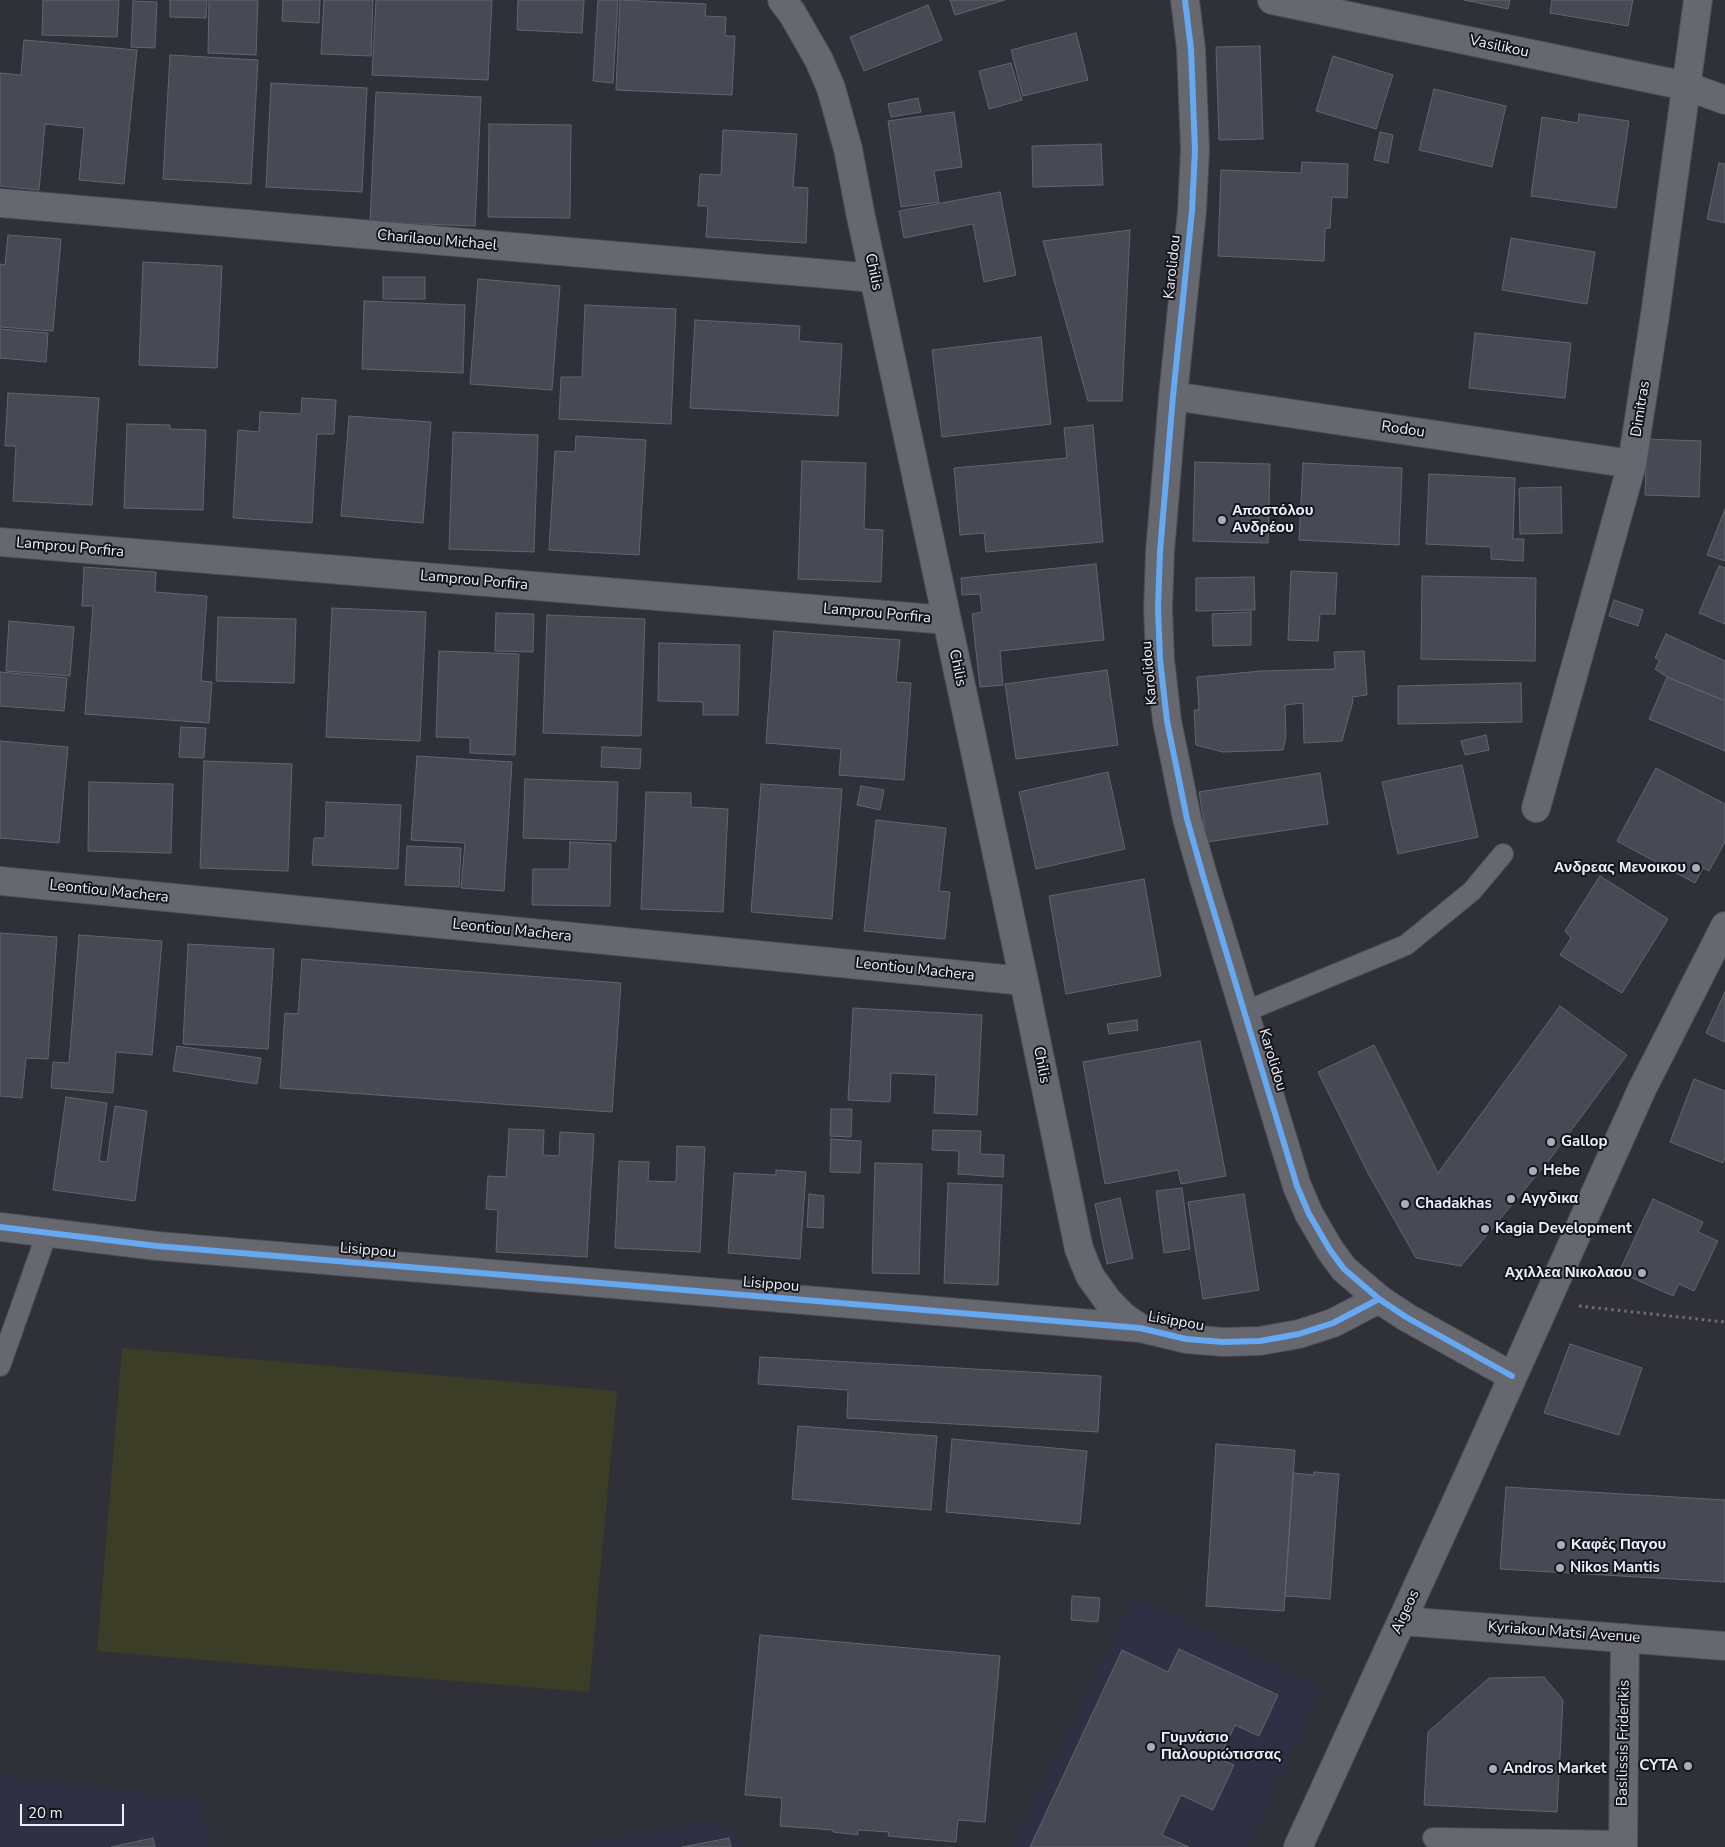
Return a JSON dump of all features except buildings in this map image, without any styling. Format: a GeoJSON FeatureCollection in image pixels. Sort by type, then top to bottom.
{"type":"FeatureCollection","features":[{"type":"Feature","properties":{"kind":"street","name":"Chilis"},"geometry":{"type":"LineString","coordinates":[[782,0],[807,38],[830,88],[848,149],[1079,1249],[1090,1276],[1108,1301],[1124,1317],[1140,1328]]}},
{"type":"Feature","properties":{"kind":"street","name":"Karolidou"},"geometry":{"type":"LineString","coordinates":[[1185,0],[1191,49],[1195,150],[1192,211],[1172,396],[1160,552],[1158,608],[1161,672],[1167,721],[1187,819],[1298,1186],[1309,1214],[1330,1250],[1344,1269],[1379,1299]]}},
{"type":"Feature","properties":{"kind":"street","name":"Vasilikou"},"geometry":{"type":"LineString","coordinates":[[1272,0],[1686,86],[1725,100]]}},
{"type":"Feature","properties":{"kind":"street","name":"Dimitras"},"geometry":{"type":"LineString","coordinates":[[1536,808],[1632,464],[1655,315],[1698,0]]}},
{"type":"Feature","properties":{"kind":"street","name":"Charilaou Michael"},"geometry":{"type":"LineString","coordinates":[[0,203],[874,278]]}},
{"type":"Feature","properties":{"kind":"street","name":"Rodou"},"geometry":{"type":"LineString","coordinates":[[1172,396],[1632,464]]}},
{"type":"Feature","properties":{"kind":"street","name":"Lamprou Porfira"},"geometry":{"type":"LineString","coordinates":[[0,542],[947,620]]}},
{"type":"Feature","properties":{"kind":"street","name":"Leontiou Machera"},"geometry":{"type":"LineString","coordinates":[[0,881],[1024,981]]}},
{"type":"Feature","properties":{"kind":"street","name":"Aigeos"},"geometry":{"type":"LineString","coordinates":[[1298,1847],[1642,1088],[1725,926]]}},
{"type":"Feature","properties":{"kind":"street","name":"Lisippou"},"geometry":{"type":"LineString","coordinates":[[0,1227],[167,1247],[1140,1328],[1186,1339],[1223,1342],[1260,1342],[1299,1334],[1333,1322],[1379,1299]]}},
{"type":"Feature","properties":{"kind":"street"},"geometry":{"type":"LineString","coordinates":[[1379,1299],[1406,1317],[1512,1376]]}},
{"type":"Feature","properties":{"kind":"street","name":"Kyriakou Matsi Avenue"},"geometry":{"type":"LineString","coordinates":[[1402,1621],[1725,1646]]}},
{"type":"Feature","properties":{"kind":"street","name":"Basilissis Friderikis"},"geometry":{"type":"LineString","coordinates":[[1623,1844],[1625,1638]]}},
{"type":"Feature","properties":{"kind":"lane"},"geometry":{"type":"LineString","coordinates":[[1244,1012],[1406,945],[1472,891],[1503,854]]}},
{"type":"Feature","properties":{"kind":"lane"},"geometry":{"type":"LineString","coordinates":[[0,1366],[47,1233]]}},
{"type":"Feature","properties":{"kind":"lane"},"geometry":{"type":"LineString","coordinates":[[1433,1838],[1623,1844]]}},
{"type":"Feature","properties":{"kind":"path"},"geometry":{"type":"LineString","coordinates":[[1546,1302],[1725,1322]]}},
{"type":"Feature","properties":{"kind":"shaded area"},"geometry":{"type":"Polygon","coordinates":[[[1134,1597],[1321,1688],[1247,1847],[1012,1847],[1134,1597]]]}},
{"type":"Feature","properties":{"kind":"shaded area"},"geometry":{"type":"Polygon","coordinates":[[[0,1776],[201,1801],[209,1847],[0,1847],[0,1776]]]}},
{"type":"Feature","properties":{"kind":"shaded area"},"geometry":{"type":"Polygon","coordinates":[[[718,1822],[734,1831],[739,1847],[557,1847],[718,1822]]]}},
{"type":"Feature","properties":{"kind":"green space"},"geometry":{"type":"Polygon","coordinates":[[[122,1348],[617,1391],[589,1692],[97,1651],[122,1348]]]}},
{"type":"Feature","properties":{"kind":"cycle path"},"geometry":{"type":"LineString","coordinates":[[1185,0],[1191,49],[1195,150],[1192,211],[1173,396],[1160,552],[1158,608],[1160,659],[1167,721],[1187,819],[1297,1186],[1309,1214],[1330,1250],[1344,1269],[1379,1299],[1406,1317],[1512,1376]]}},
{"type":"Feature","properties":{"kind":"cycle path"},"geometry":{"type":"LineString","coordinates":[[0,1227],[157,1246],[1140,1328],[1186,1339],[1223,1342],[1260,1341],[1299,1334],[1333,1323],[1379,1299]]}},
{"type":"Feature","properties":{"kind":"place","name":"Αποστόλου Ανδρέου"},"geometry":{"type":"Point","coordinates":[1222,520]}},
{"type":"Feature","properties":{"kind":"place","name":"Ανδρεας Μενοικου"},"geometry":{"type":"Point","coordinates":[1696,868]}},
{"type":"Feature","properties":{"kind":"place","name":"Gallop"},"geometry":{"type":"Point","coordinates":[1551,1142]}},
{"type":"Feature","properties":{"kind":"place","name":"Hebe"},"geometry":{"type":"Point","coordinates":[1533,1171]}},
{"type":"Feature","properties":{"kind":"place","name":"Αγγδικα"},"geometry":{"type":"Point","coordinates":[1511,1199]}},
{"type":"Feature","properties":{"kind":"place","name":"Chadakhas"},"geometry":{"type":"Point","coordinates":[1405,1204]}},
{"type":"Feature","properties":{"kind":"place","name":"Kagia Development"},"geometry":{"type":"Point","coordinates":[1485,1229]}},
{"type":"Feature","properties":{"kind":"place","name":"Αχιλλεα Νικολαου"},"geometry":{"type":"Point","coordinates":[1642,1273]}},
{"type":"Feature","properties":{"kind":"place","name":"Καφές Παγου"},"geometry":{"type":"Point","coordinates":[1561,1545]}},
{"type":"Feature","properties":{"kind":"place","name":"Nikos Mantis"},"geometry":{"type":"Point","coordinates":[1560,1568]}},
{"type":"Feature","properties":{"kind":"place","name":"Γυμνάσιο Παλουριώτισσας"},"geometry":{"type":"Point","coordinates":[1151,1747]}},
{"type":"Feature","properties":{"kind":"place","name":"CYTA"},"geometry":{"type":"Point","coordinates":[1688,1766]}},
{"type":"Feature","properties":{"kind":"place","name":"Andros Market"},"geometry":{"type":"Point","coordinates":[1493,1769]}}]}
